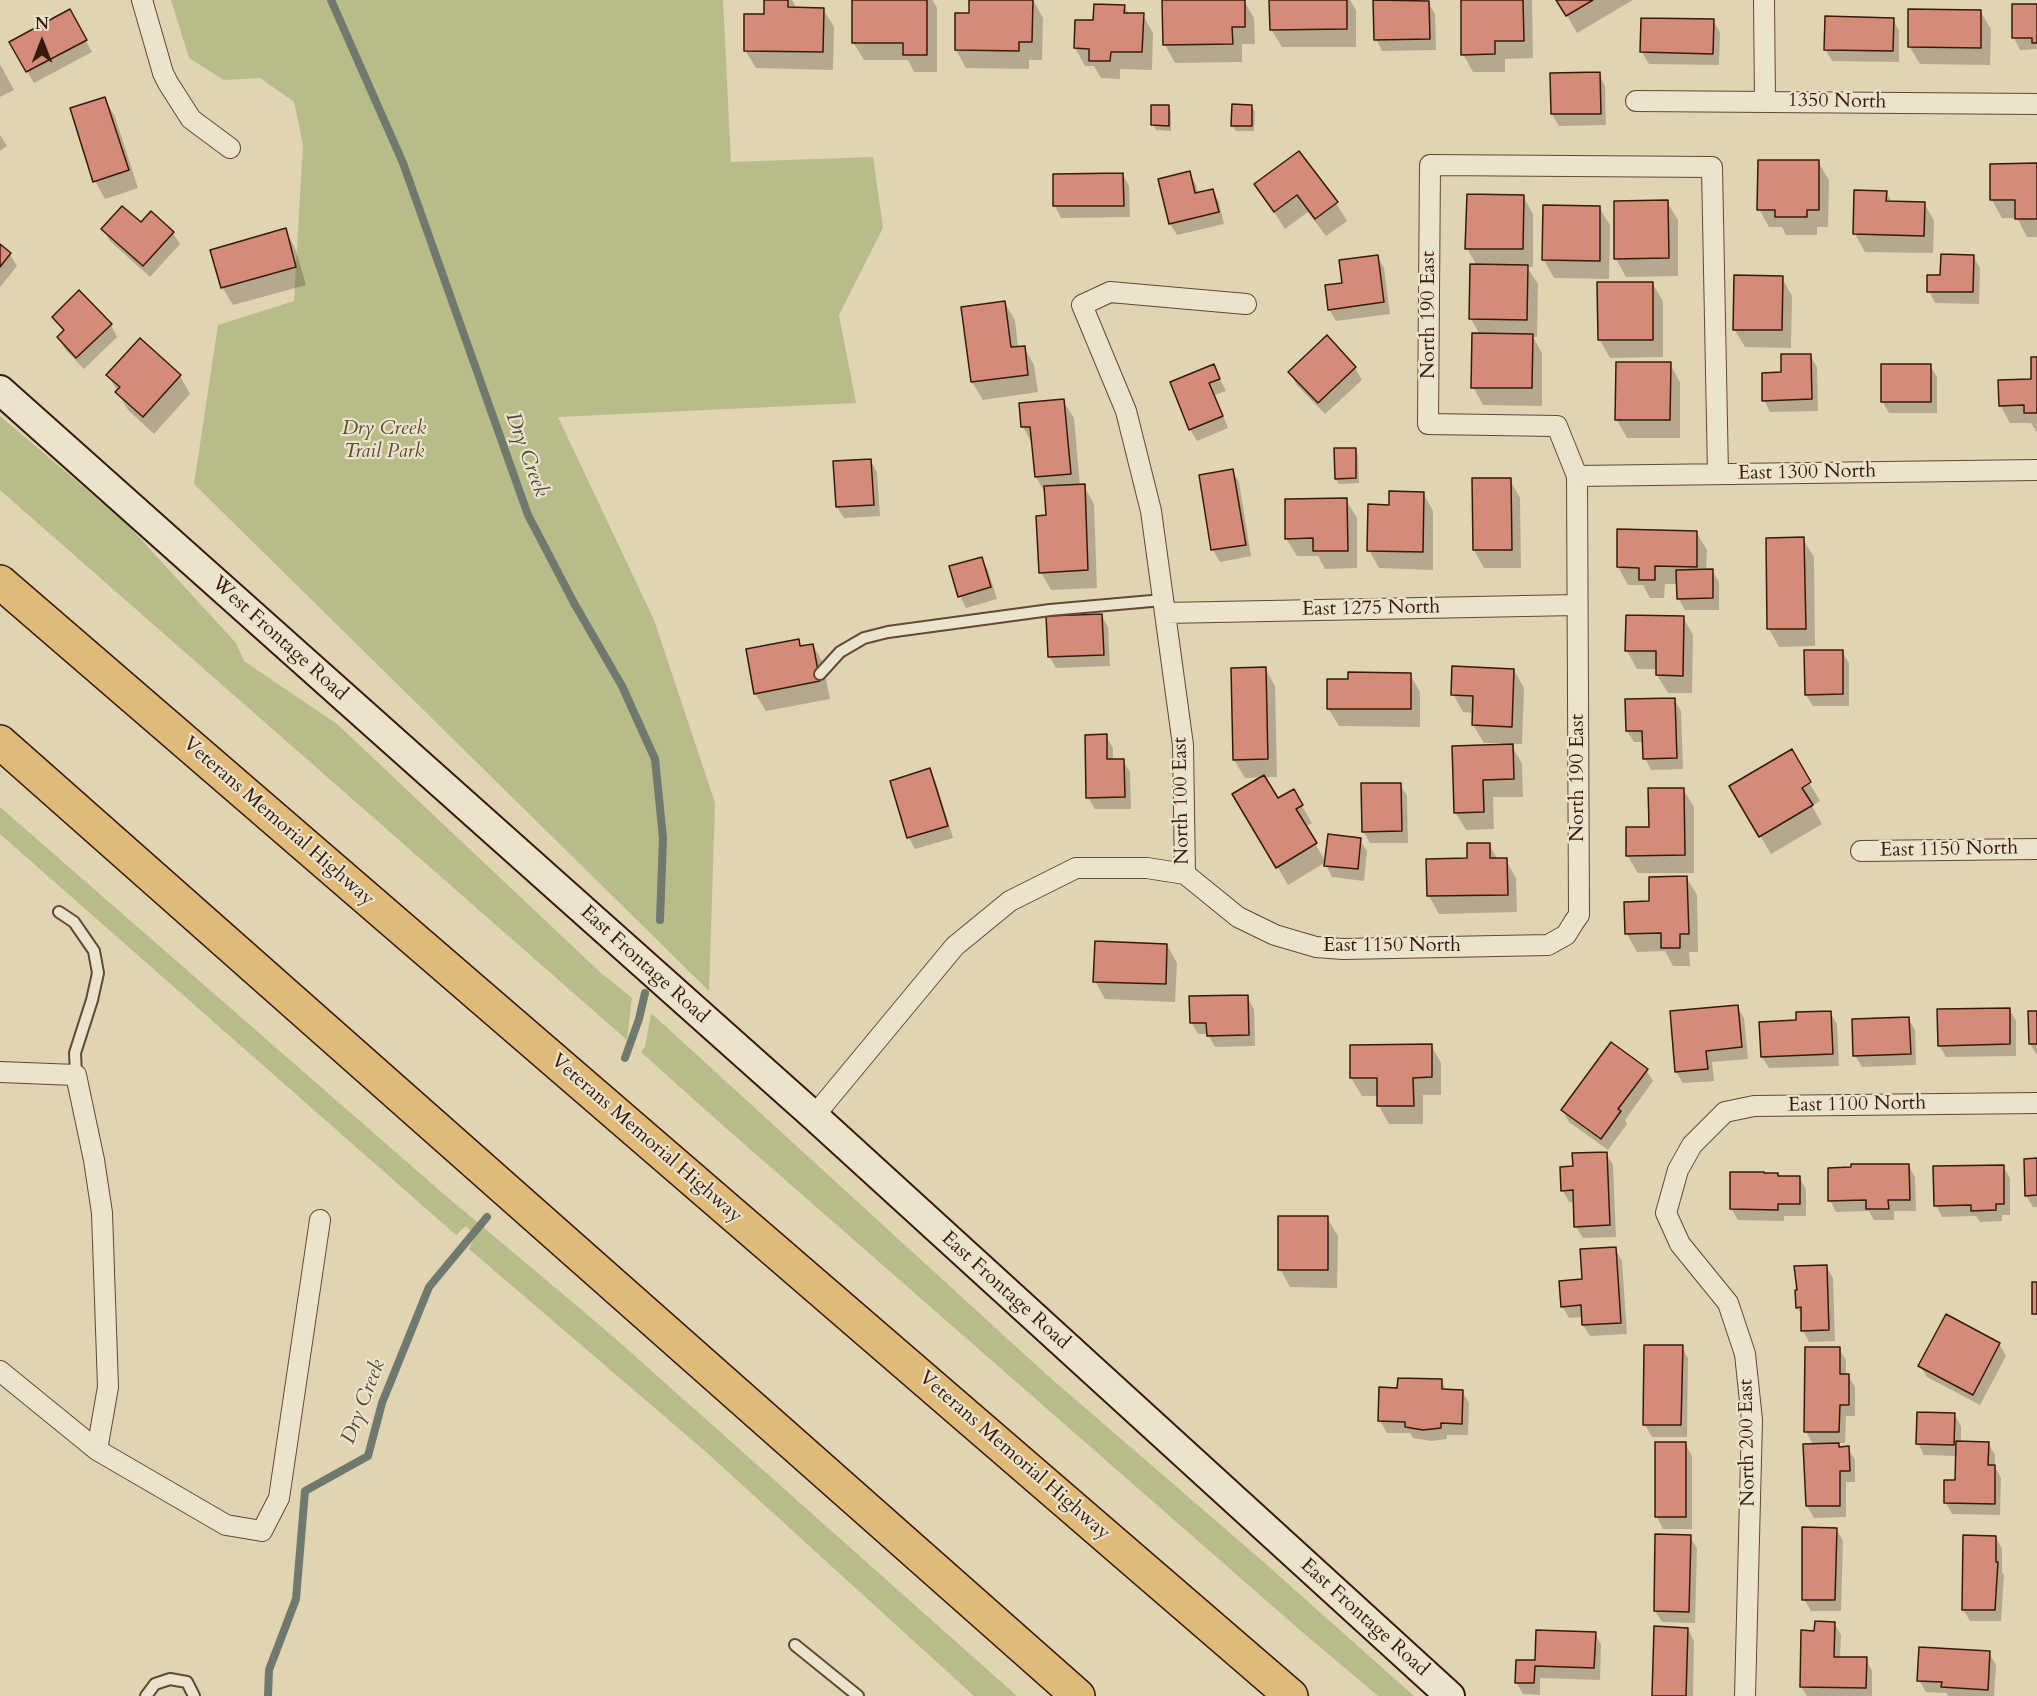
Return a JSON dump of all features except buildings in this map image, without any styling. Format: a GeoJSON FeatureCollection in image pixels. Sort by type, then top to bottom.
{"type":"FeatureCollection","features":[{"type":"Feature","properties":{"kind":"highway","name":"Veterans Memorial Highway"},"geometry":{"type":"LineString","coordinates":[[0,582],[1292,1696]]}},
{"type":"Feature","properties":{"kind":"highway"},"geometry":{"type":"LineString","coordinates":[[0,742],[1078,1696]]}},
{"type":"Feature","properties":{"kind":"street"},"geometry":{"type":"LineString","coordinates":[[142,0],[168,83],[191,119],[230,148]]}},
{"type":"Feature","properties":{"kind":"street"},"geometry":{"type":"LineString","coordinates":[[1764,0],[1765,102]]}},
{"type":"Feature","properties":{"kind":"street","name":"1350 North"},"geometry":{"type":"LineString","coordinates":[[1636,101],[2037,104]]}},
{"type":"Feature","properties":{"kind":"street","name":"North 190 East"},"geometry":{"type":"LineString","coordinates":[[1575,922],[1579,915],[1577,476],[1557,426],[1428,424],[1430,165],[1712,167],[1718,474]]}},
{"type":"Feature","properties":{"kind":"street","name":"North 100 East"},"geometry":{"type":"LineString","coordinates":[[814,1116],[955,946],[1010,901],[1076,868],[1147,868],[1185,874],[1183,745],[1151,511],[1126,411],[1082,305],[1110,292],[1245,304]]}},
{"type":"Feature","properties":{"kind":"street","name":"West Frontage Road"},"geometry":{"type":"LineString","coordinates":[[0,390],[558,888]]}},
{"type":"Feature","properties":{"kind":"street","name":"East 1300 North"},"geometry":{"type":"LineString","coordinates":[[1577,476],[2037,470]]}},
{"type":"Feature","properties":{"kind":"street","name":"East 1275 North"},"geometry":{"type":"LineString","coordinates":[[1164,607],[1576,605]]}},
{"type":"Feature","properties":{"kind":"street","name":"East 1150 North"},"geometry":{"type":"LineString","coordinates":[[1861,851],[2037,849]]}},
{"type":"Feature","properties":{"kind":"street","name":"East 1150 North"},"geometry":{"type":"LineString","coordinates":[[1185,874],[1238,917],[1275,935],[1316,947],[1343,949],[1548,945],[1566,935],[1575,922]]}},
{"type":"Feature","properties":{"kind":"street","name":"East Frontage Road"},"geometry":{"type":"LineString","coordinates":[[558,888],[814,1116],[1450,1696]]}},
{"type":"Feature","properties":{"kind":"street"},"geometry":{"type":"LineString","coordinates":[[0,1072],[76,1075],[94,1160],[102,1213],[108,1387],[97,1450]]}},
{"type":"Feature","properties":{"kind":"street","name":"East 1100 North"},"geometry":{"type":"LineString","coordinates":[[1692,1145],[1725,1112],[1754,1106],[2037,1102]]}},
{"type":"Feature","properties":{"kind":"street","name":"North 200 East"},"geometry":{"type":"LineString","coordinates":[[1692,1145],[1678,1170],[1666,1213],[1680,1244],[1728,1303],[1745,1354],[1752,1420],[1745,1696]]}},
{"type":"Feature","properties":{"kind":"street"},"geometry":{"type":"LineString","coordinates":[[0,1371],[97,1450],[226,1525],[262,1531],[279,1498],[320,1220]]}},
{"type":"Feature","properties":{"kind":"lane"},"geometry":{"type":"LineString","coordinates":[[820,675],[840,652],[864,638],[888,632],[1050,610],[1164,607]]}},
{"type":"Feature","properties":{"kind":"lane"},"geometry":{"type":"LineString","coordinates":[[59,912],[74,922],[94,951],[98,973],[75,1053],[76,1075]]}},
{"type":"Feature","properties":{"kind":"lane"},"geometry":{"type":"LineString","coordinates":[[795,1645],[858,1696]]}},
{"type":"Feature","properties":{"kind":"lane"},"geometry":{"type":"LineString","coordinates":[[146,1696],[155,1684],[170,1678],[187,1682],[194,1696]]}},
{"type":"Feature","properties":{"kind":"green space","name":"Dry Creek Trail Park"},"geometry":{"type":"Polygon","coordinates":[[[171,0],[723,0],[731,162],[873,157],[883,228],[839,315],[856,403],[558,417],[654,620],[715,803],[709,991],[194,484],[218,325],[294,301],[303,144],[294,102],[260,78],[224,80],[189,58],[171,0]]]}},
{"type":"Feature","properties":{"kind":"green space"},"geometry":{"type":"Polygon","coordinates":[[[0,416],[126,523],[236,643],[244,661],[337,724],[601,973],[632,998],[627,1040],[0,490],[0,416]]]}},
{"type":"Feature","properties":{"kind":"green space"},"geometry":{"type":"Polygon","coordinates":[[[0,807],[439,1190],[609,1333],[1017,1696],[974,1696],[705,1451],[469,1249],[475,1236],[466,1226],[456,1235],[0,834],[0,807]]]}},
{"type":"Feature","properties":{"kind":"green space"},"geometry":{"type":"Polygon","coordinates":[[[651,1013],[1047,1375],[1259,1558],[1414,1696],[1378,1696],[711,1115],[641,1052],[645,1047],[651,1013]]]}},
{"type":"Feature","properties":{"kind":"waterway","name":"Dry Creek"},"geometry":{"type":"LineString","coordinates":[[331,0],[403,163],[528,515],[574,603],[622,686],[655,759],[663,838],[660,920]]}},
{"type":"Feature","properties":{"kind":"waterway","name":"Dry Creek"},"geometry":{"type":"LineString","coordinates":[[625,1058],[639,1019],[645,993]]}},
{"type":"Feature","properties":{"kind":"waterway","name":"Dry Creek"},"geometry":{"type":"LineString","coordinates":[[268,1696],[269,1670],[296,1599],[305,1491],[368,1456],[382,1403],[429,1287],[487,1217]]}}]}
